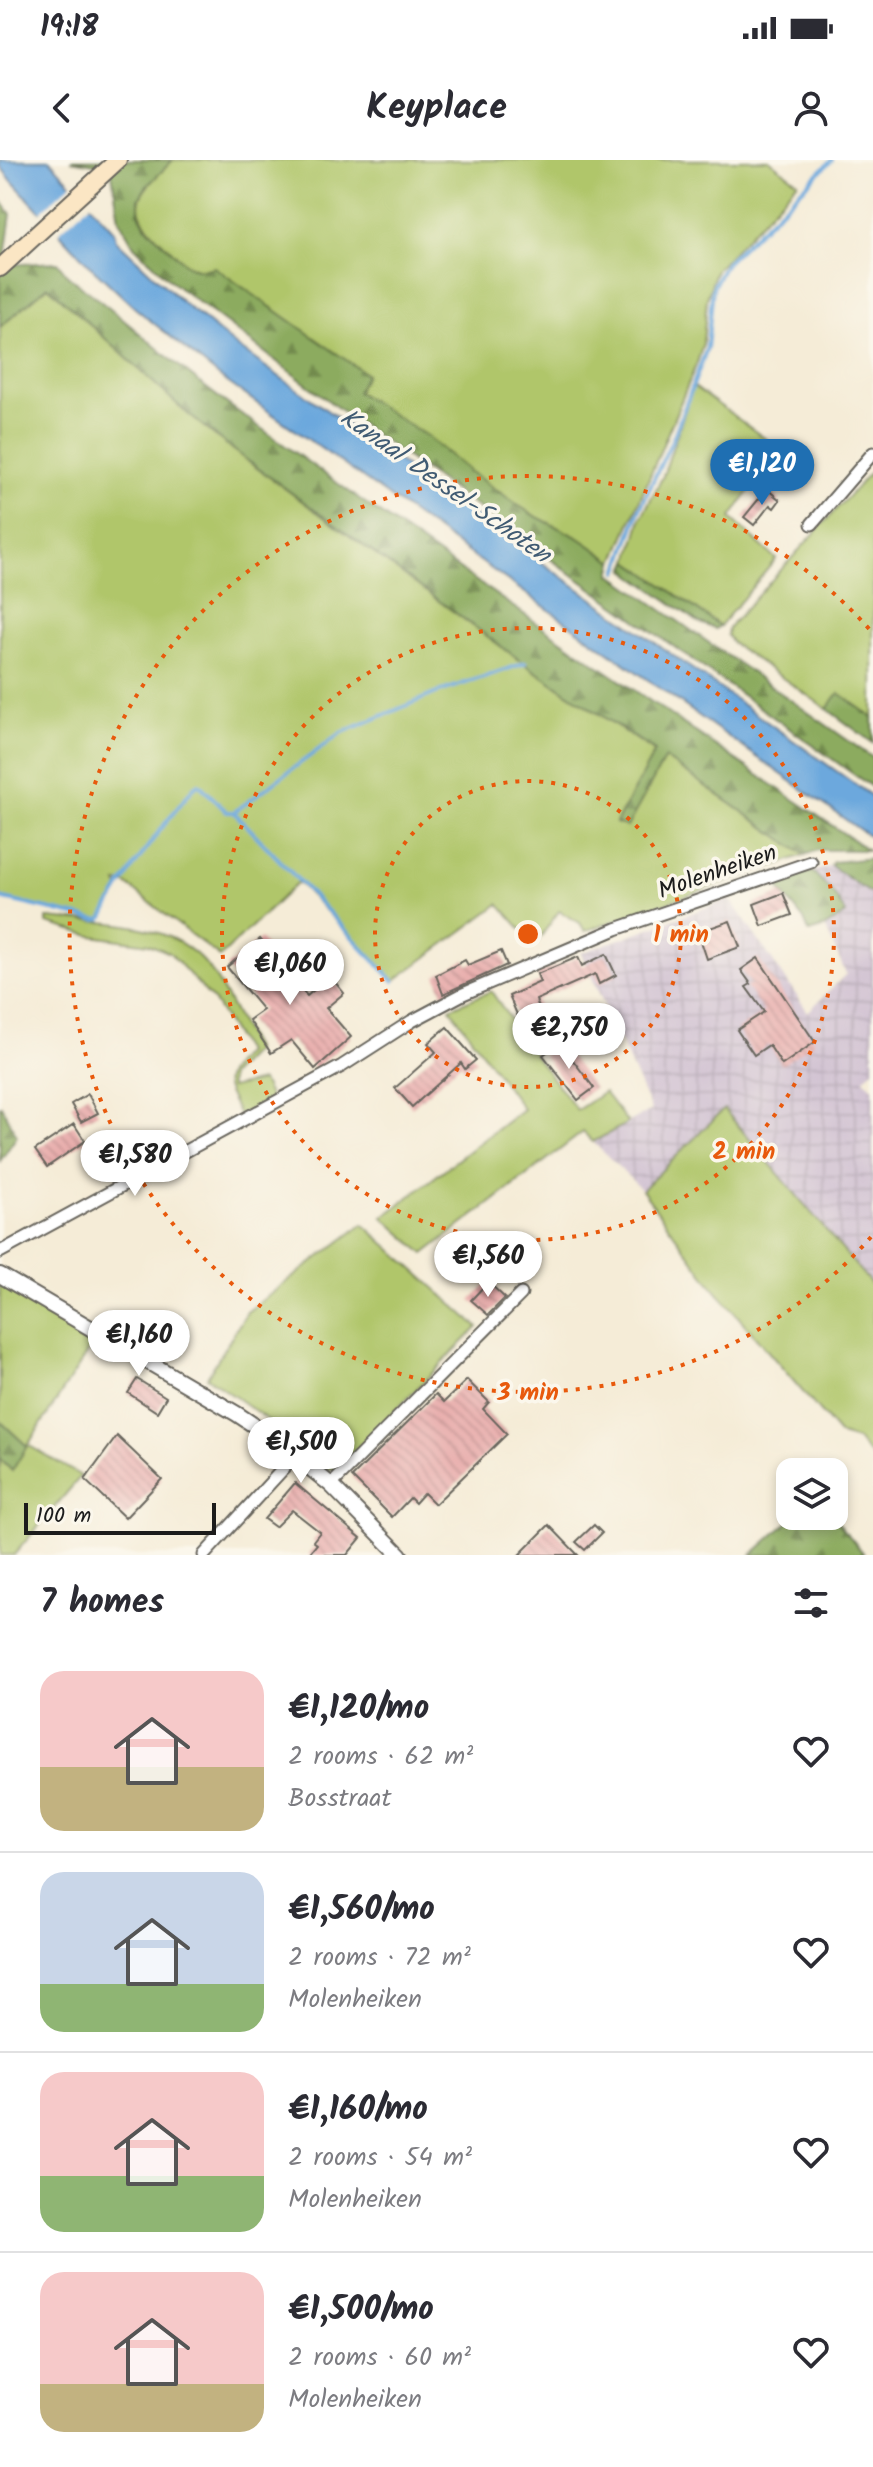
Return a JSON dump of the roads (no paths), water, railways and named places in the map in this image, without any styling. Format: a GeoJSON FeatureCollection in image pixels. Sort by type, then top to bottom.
{"type":"FeatureCollection","features":[{"type":"Feature","properties":{"kind":"main road"},"geometry":{"type":"LineString","coordinates":[[0,268],[118,160]]}},
{"type":"Feature","properties":{"kind":"street"},"geometry":{"type":"LineString","coordinates":[[812,524],[873,453]]}},
{"type":"Feature","properties":{"kind":"street","name":"Molenheiken"},"geometry":{"type":"LineString","coordinates":[[0,1252],[342,1066],[412,1021],[463,994],[616,929],[811,862]]}},
{"type":"Feature","properties":{"kind":"street"},"geometry":{"type":"LineString","coordinates":[[0,1275],[237,1414],[331,1485],[400,1555]]}},
{"type":"Feature","properties":{"kind":"street"},"geometry":{"type":"LineString","coordinates":[[331,1485],[521,1294]]}},
{"type":"Feature","properties":{"kind":"street"},"geometry":{"type":"LineString","coordinates":[[204,1555],[295,1456]]}},
{"type":"Feature","properties":{"kind":"water"},"geometry":{"type":"Polygon","coordinates":[[[0,160],[50,160],[114,231],[116,240],[183,303],[239,348],[873,797],[873,839],[220,377],[135,308],[90,266],[12,181],[0,166],[0,160]]]}},
{"type":"Feature","properties":{"kind":"waterway"},"geometry":{"type":"LineString","coordinates":[[618,572],[638,513],[674,436],[707,348],[713,287],[726,263],[832,160]]}},
{"type":"Feature","properties":{"kind":"waterway"},"geometry":{"type":"LineString","coordinates":[[0,898],[102,919],[134,866],[195,786],[199,784],[227,812],[234,812],[341,733],[439,692],[525,663]]}},
{"type":"Feature","properties":{"kind":"waterway"},"geometry":{"type":"LineString","coordinates":[[234,812],[394,981]]}},
{"type":"Feature","properties":{"kind":"water label","name":"Kanaal Dessel-Schoten"},"geometry":{"type":"Point","coordinates":[446,485]}}]}
